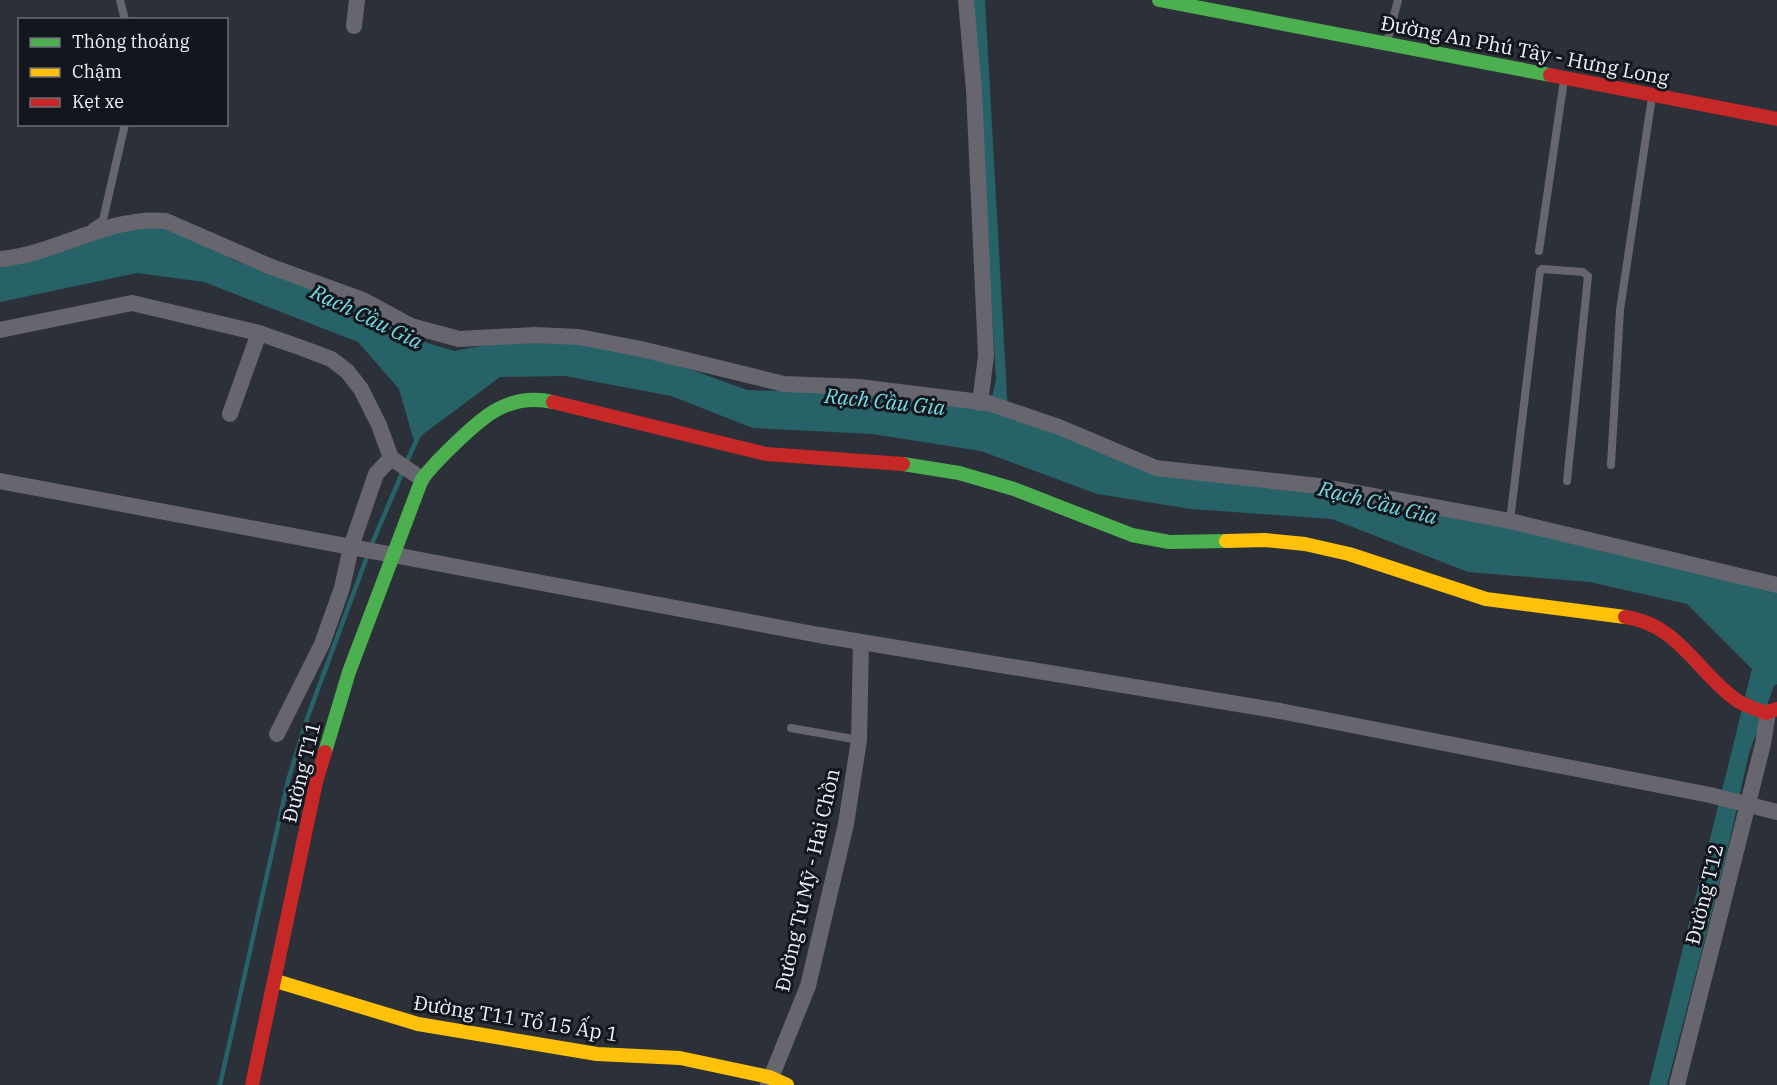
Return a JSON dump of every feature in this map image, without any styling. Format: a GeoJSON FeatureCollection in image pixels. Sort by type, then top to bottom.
{"type":"FeatureCollection","features":[{"type":"Feature","properties":{"kind":"street"},"geometry":{"type":"LineString","coordinates":[[354,26],[357,0]]}},
{"type":"Feature","properties":{"kind":"street"},"geometry":{"type":"LineString","coordinates":[[966,0],[974,90],[986,356],[984,403]]}},
{"type":"Feature","properties":{"kind":"street","name":"Đường An Phú Tây - Hưng Long"},"geometry":{"type":"LineString","coordinates":[[1159,0],[1197,4],[1777,119]]}},
{"type":"Feature","properties":{"kind":"street"},"geometry":{"type":"LineString","coordinates":[[0,259],[44,251],[124,222],[148,219],[166,221],[189,229],[269,266],[363,300],[411,326],[459,339],[535,335],[579,337],[641,349],[784,384],[858,387],[984,403],[1059,427],[1156,468],[1319,486],[1510,521],[1777,585]]}},
{"type":"Feature","properties":{"kind":"street"},"geometry":{"type":"LineString","coordinates":[[0,330],[132,303],[259,333],[331,359],[347,370],[361,389],[379,425],[391,458],[416,476],[497,409],[522,400],[547,401],[766,454],[884,461],[959,473],[1014,489],[1132,535],[1169,542],[1265,540],[1305,544],[1349,554],[1486,599],[1644,619],[1666,630],[1737,700],[1770,711]]}},
{"type":"Feature","properties":{"kind":"street"},"geometry":{"type":"LineString","coordinates":[[230,414],[259,333]]}},
{"type":"Feature","properties":{"kind":"street"},"geometry":{"type":"LineString","coordinates":[[277,734],[322,644],[342,588],[351,547],[376,474],[391,458]]}},
{"type":"Feature","properties":{"kind":"street","name":"Đường T11"},"geometry":{"type":"LineString","coordinates":[[252,1085],[276,981],[316,782],[350,672],[392,556],[416,476]]}},
{"type":"Feature","properties":{"kind":"street"},"geometry":{"type":"LineString","coordinates":[[0,481],[861,642],[1280,711],[1710,795],[1777,812]]}},
{"type":"Feature","properties":{"kind":"street","name":"Đường Tư Mỹ - Hai Chồn"},"geometry":{"type":"LineString","coordinates":[[769,1081],[808,986],[846,824],[859,741],[861,642]]}},
{"type":"Feature","properties":{"kind":"street","name":"Đường T12"},"geometry":{"type":"LineString","coordinates":[[1677,1085],[1744,805],[1770,711]]}},
{"type":"Feature","properties":{"kind":"street","name":"Đường T11 Tổ 15 Ấp 1"},"geometry":{"type":"LineString","coordinates":[[276,981],[418,1024],[597,1054],[680,1058],[787,1085]]}},
{"type":"Feature","properties":{"kind":"lane"},"geometry":{"type":"LineString","coordinates":[[120,0],[124,18]]}},
{"type":"Feature","properties":{"kind":"lane"},"geometry":{"type":"LineString","coordinates":[[1387,43],[1398,0]]}},
{"type":"Feature","properties":{"kind":"lane"},"geometry":{"type":"LineString","coordinates":[[1539,251],[1564,77]]}},
{"type":"Feature","properties":{"kind":"lane"},"geometry":{"type":"LineString","coordinates":[[1611,465],[1620,310],[1653,94]]}},
{"type":"Feature","properties":{"kind":"lane"},"geometry":{"type":"LineString","coordinates":[[0,253],[15,252],[50,243],[86,231],[103,220],[125,126]]}},
{"type":"Feature","properties":{"kind":"lane"},"geometry":{"type":"LineString","coordinates":[[1510,521],[1542,269],[1583,272],[1588,276],[1567,481]]}},
{"type":"Feature","properties":{"kind":"lane"},"geometry":{"type":"LineString","coordinates":[[791,728],[859,741]]}},
{"type":"Feature","properties":{"kind":"water","name":"Rạch Cầu Gia"},"geometry":{"type":"Polygon","coordinates":[[[973,0],[985,0],[1008,414],[1165,476],[1341,494],[1433,510],[1777,591],[1777,684],[1774,686],[1749,753],[1725,861],[1667,1085],[1649,1085],[1752,669],[1687,604],[1590,582],[1468,572],[1332,519],[1191,509],[1097,494],[981,451],[872,434],[753,428],[671,396],[565,376],[500,377],[414,441],[399,389],[358,342],[204,282],[137,273],[0,302],[0,263],[137,223],[173,227],[236,261],[343,296],[408,337],[454,351],[524,338],[576,343],[654,356],[747,390],[859,393],[989,410],[996,379],[973,0]]]}},
{"type":"Feature","properties":{"kind":"waterway"},"geometry":{"type":"LineString","coordinates":[[406,463],[420,433]]}},
{"type":"Feature","properties":{"kind":"waterway"},"geometry":{"type":"LineString","coordinates":[[371,546],[403,471]]}},
{"type":"Feature","properties":{"kind":"waterway"},"geometry":{"type":"LineString","coordinates":[[220,1085],[288,781],[308,716],[368,554]]}},
{"type":"Feature","properties":{"kind":"traffic: fast"},"geometry":{"type":"LineString","coordinates":[[1159,0],[1550,75]]}},
{"type":"Feature","properties":{"kind":"traffic: fast"},"geometry":{"type":"LineString","coordinates":[[325,752],[349,672],[422,479],[458,441],[498,409],[525,401],[553,402]]}},
{"type":"Feature","properties":{"kind":"traffic: fast"},"geometry":{"type":"LineString","coordinates":[[903,464],[959,473],[1014,489],[1132,535],[1169,542],[1226,541]]}},
{"type":"Feature","properties":{"kind":"traffic: slow"},"geometry":{"type":"LineString","coordinates":[[1226,541],[1265,540],[1305,544],[1349,554],[1486,599],[1625,617]]}},
{"type":"Feature","properties":{"kind":"traffic: slow"},"geometry":{"type":"LineString","coordinates":[[276,981],[418,1024],[597,1054],[680,1058],[769,1077],[787,1085]]}},
{"type":"Feature","properties":{"kind":"traffic: jam"},"geometry":{"type":"LineString","coordinates":[[1550,75],[1777,119]]}},
{"type":"Feature","properties":{"kind":"traffic: jam"},"geometry":{"type":"LineString","coordinates":[[553,402],[766,454],[903,464]]}},
{"type":"Feature","properties":{"kind":"traffic: jam"},"geometry":{"type":"LineString","coordinates":[[1625,617],[1643,621],[1672,638],[1721,688],[1738,701],[1765,713],[1777,709]]}},
{"type":"Feature","properties":{"kind":"traffic: jam"},"geometry":{"type":"LineString","coordinates":[[252,1085],[316,782],[325,752]]}}]}
